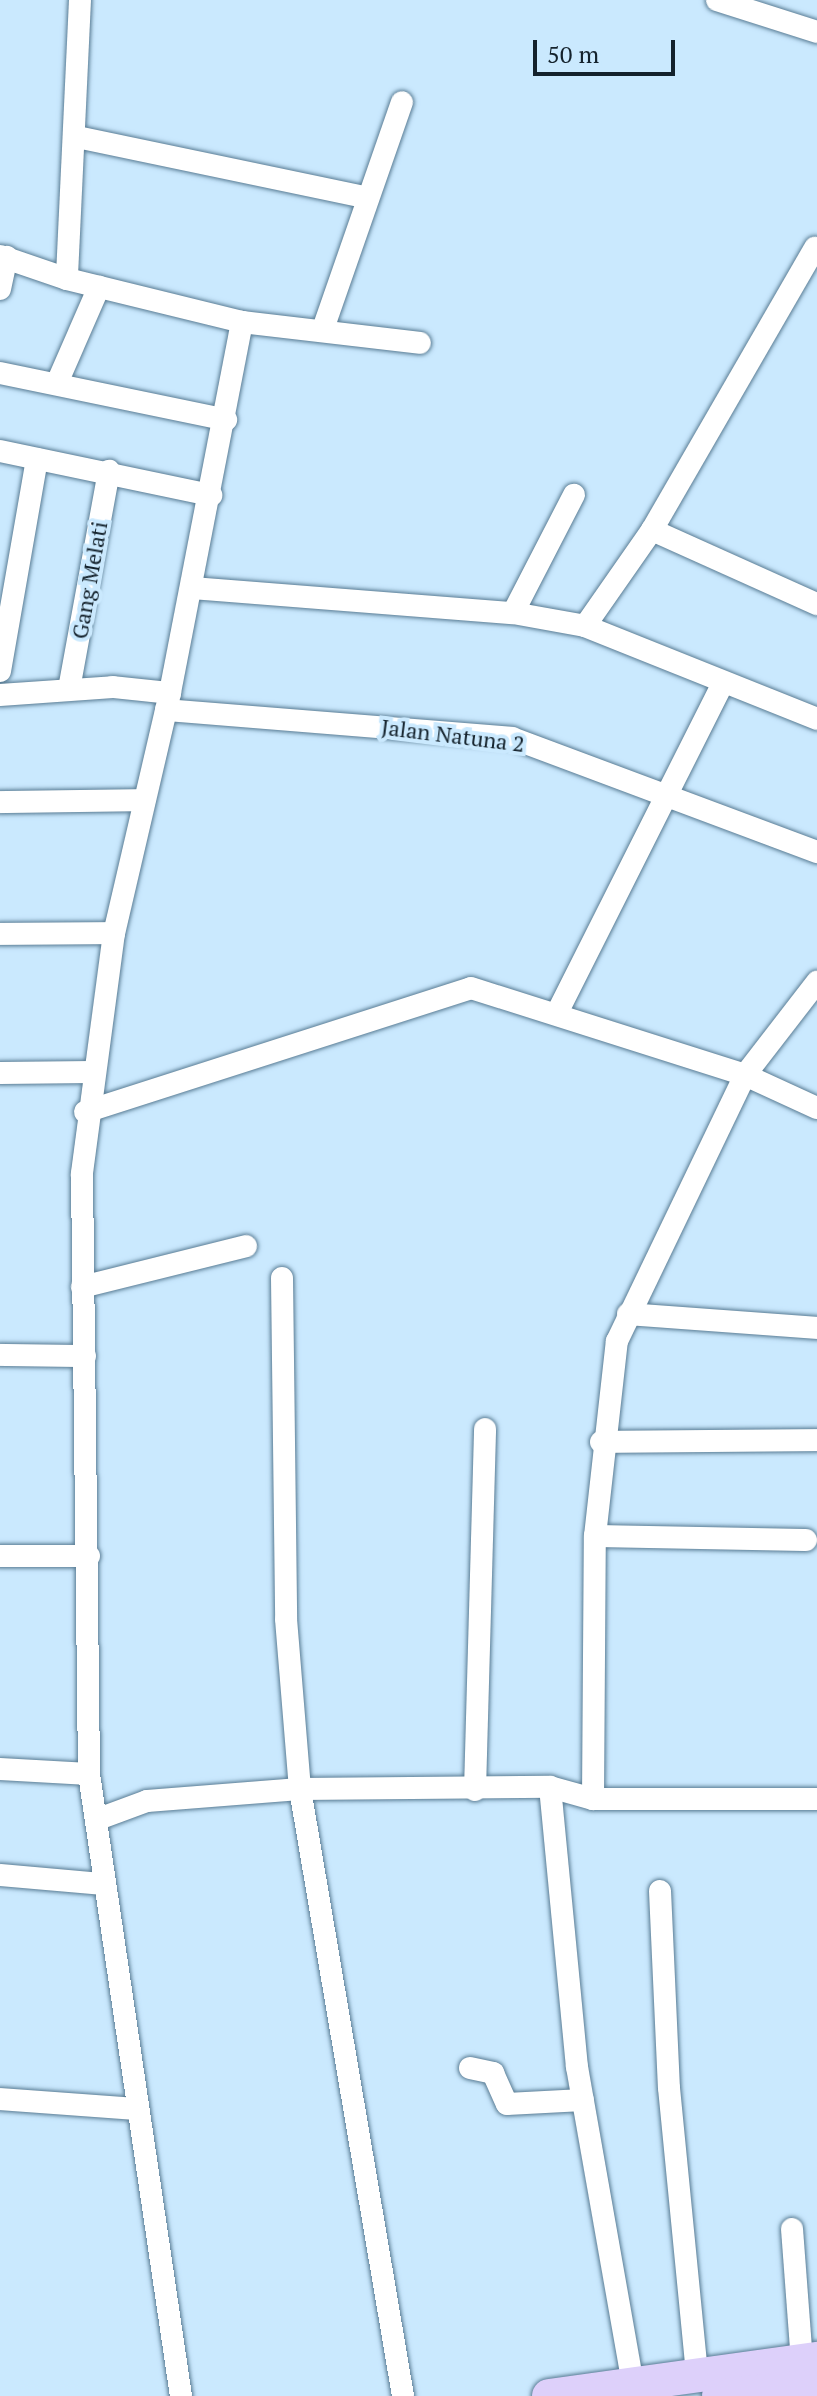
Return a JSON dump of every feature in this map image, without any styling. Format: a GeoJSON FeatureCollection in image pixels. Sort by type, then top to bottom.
{"type":"FeatureCollection","features":[{"type":"Feature","properties":{"kind":"main road"},"geometry":{"type":"LineString","coordinates":[[549,2396],[633,2383],[719,2386],[812,2369]]}},
{"type":"Feature","properties":{"kind":"street"},"geometry":{"type":"LineString","coordinates":[[67,279],[77,137],[80,0]]}},
{"type":"Feature","properties":{"kind":"street"},"geometry":{"type":"LineString","coordinates":[[717,0],[817,32]]}},
{"type":"Feature","properties":{"kind":"street"},"geometry":{"type":"LineString","coordinates":[[323,329],[402,102]]}},
{"type":"Feature","properties":{"kind":"street"},"geometry":{"type":"LineString","coordinates":[[77,137],[368,198]]}},
{"type":"Feature","properties":{"kind":"street"},"geometry":{"type":"LineString","coordinates":[[585,626],[652,530],[815,248]]}},
{"type":"Feature","properties":{"kind":"street"},"geometry":{"type":"LineString","coordinates":[[0,289],[3,256],[67,279],[242,322],[323,329],[420,343]]}},
{"type":"Feature","properties":{"kind":"street"},"geometry":{"type":"LineString","coordinates":[[57,383],[99,287]]}},
{"type":"Feature","properties":{"kind":"street"},"geometry":{"type":"LineString","coordinates":[[181,2396],[102,1884],[101,1818],[89,1774],[89,1556],[82,1287],[85,1112],[114,933],[141,800],[168,701],[192,588],[242,322]]}},
{"type":"Feature","properties":{"kind":"street"},"geometry":{"type":"LineString","coordinates":[[0,373],[226,420]]}},
{"type":"Feature","properties":{"kind":"street"},"geometry":{"type":"LineString","coordinates":[[0,451],[109,471],[211,495]]}},
{"type":"Feature","properties":{"kind":"street"},"geometry":{"type":"LineString","coordinates":[[0,671],[37,459]]}},
{"type":"Feature","properties":{"kind":"street","name":"Gang Melati"},"geometry":{"type":"LineString","coordinates":[[69,689],[109,471]]}},
{"type":"Feature","properties":{"kind":"street"},"geometry":{"type":"LineString","coordinates":[[513,613],[574,495]]}},
{"type":"Feature","properties":{"kind":"street"},"geometry":{"type":"LineString","coordinates":[[652,530],[817,604]]}},
{"type":"Feature","properties":{"kind":"street"},"geometry":{"type":"LineString","coordinates":[[192,588],[513,613],[585,626],[817,719]]}},
{"type":"Feature","properties":{"kind":"street"},"geometry":{"type":"LineString","coordinates":[[557,1013],[723,683]]}},
{"type":"Feature","properties":{"kind":"street","name":"Jalan Natuna 2"},"geometry":{"type":"LineString","coordinates":[[0,695],[69,689],[512,738],[669,792],[817,852]]}},
{"type":"Feature","properties":{"kind":"street"},"geometry":{"type":"LineString","coordinates":[[0,802],[141,800]]}},
{"type":"Feature","properties":{"kind":"street"},"geometry":{"type":"LineString","coordinates":[[0,934],[114,933]]}},
{"type":"Feature","properties":{"kind":"street"},"geometry":{"type":"LineString","coordinates":[[593,1799],[595,1536],[601,1442],[628,1314],[745,1075],[817,982]]}},
{"type":"Feature","properties":{"kind":"street"},"geometry":{"type":"LineString","coordinates":[[85,1112],[453,991],[479,989],[745,1075],[817,1108]]}},
{"type":"Feature","properties":{"kind":"street"},"geometry":{"type":"LineString","coordinates":[[0,1073],[92,1072]]}},
{"type":"Feature","properties":{"kind":"street"},"geometry":{"type":"LineString","coordinates":[[82,1287],[246,1246]]}},
{"type":"Feature","properties":{"kind":"street"},"geometry":{"type":"LineString","coordinates":[[282,1278],[286,1619],[300,1789],[403,2396]]}},
{"type":"Feature","properties":{"kind":"street"},"geometry":{"type":"LineString","coordinates":[[628,1314],[817,1328]]}},
{"type":"Feature","properties":{"kind":"street"},"geometry":{"type":"LineString","coordinates":[[0,1355],[85,1356]]}},
{"type":"Feature","properties":{"kind":"street"},"geometry":{"type":"LineString","coordinates":[[475,1790],[485,1429]]}},
{"type":"Feature","properties":{"kind":"street"},"geometry":{"type":"LineString","coordinates":[[601,1442],[817,1440]]}},
{"type":"Feature","properties":{"kind":"street"},"geometry":{"type":"LineString","coordinates":[[595,1536],[806,1540]]}},
{"type":"Feature","properties":{"kind":"street"},"geometry":{"type":"LineString","coordinates":[[0,1556],[89,1556]]}},
{"type":"Feature","properties":{"kind":"street"},"geometry":{"type":"LineString","coordinates":[[0,1769],[89,1774]]}},
{"type":"Feature","properties":{"kind":"street"},"geometry":{"type":"LineString","coordinates":[[101,1818],[147,1801],[300,1789],[550,1787],[593,1799],[817,1799]]}},
{"type":"Feature","properties":{"kind":"street"},"geometry":{"type":"LineString","coordinates":[[550,1787],[583,2100],[633,2383]]}},
{"type":"Feature","properties":{"kind":"street"},"geometry":{"type":"LineString","coordinates":[[0,1875],[102,1884]]}},
{"type":"Feature","properties":{"kind":"street"},"geometry":{"type":"LineString","coordinates":[[660,1891],[669,2088],[719,2386]]}},
{"type":"Feature","properties":{"kind":"street"},"geometry":{"type":"LineString","coordinates":[[470,2068],[493,2073],[507,2104],[583,2100]]}},
{"type":"Feature","properties":{"kind":"street"},"geometry":{"type":"LineString","coordinates":[[0,2099],[136,2109]]}},
{"type":"Feature","properties":{"kind":"street"},"geometry":{"type":"LineString","coordinates":[[792,2229],[812,2369]]}}]}
